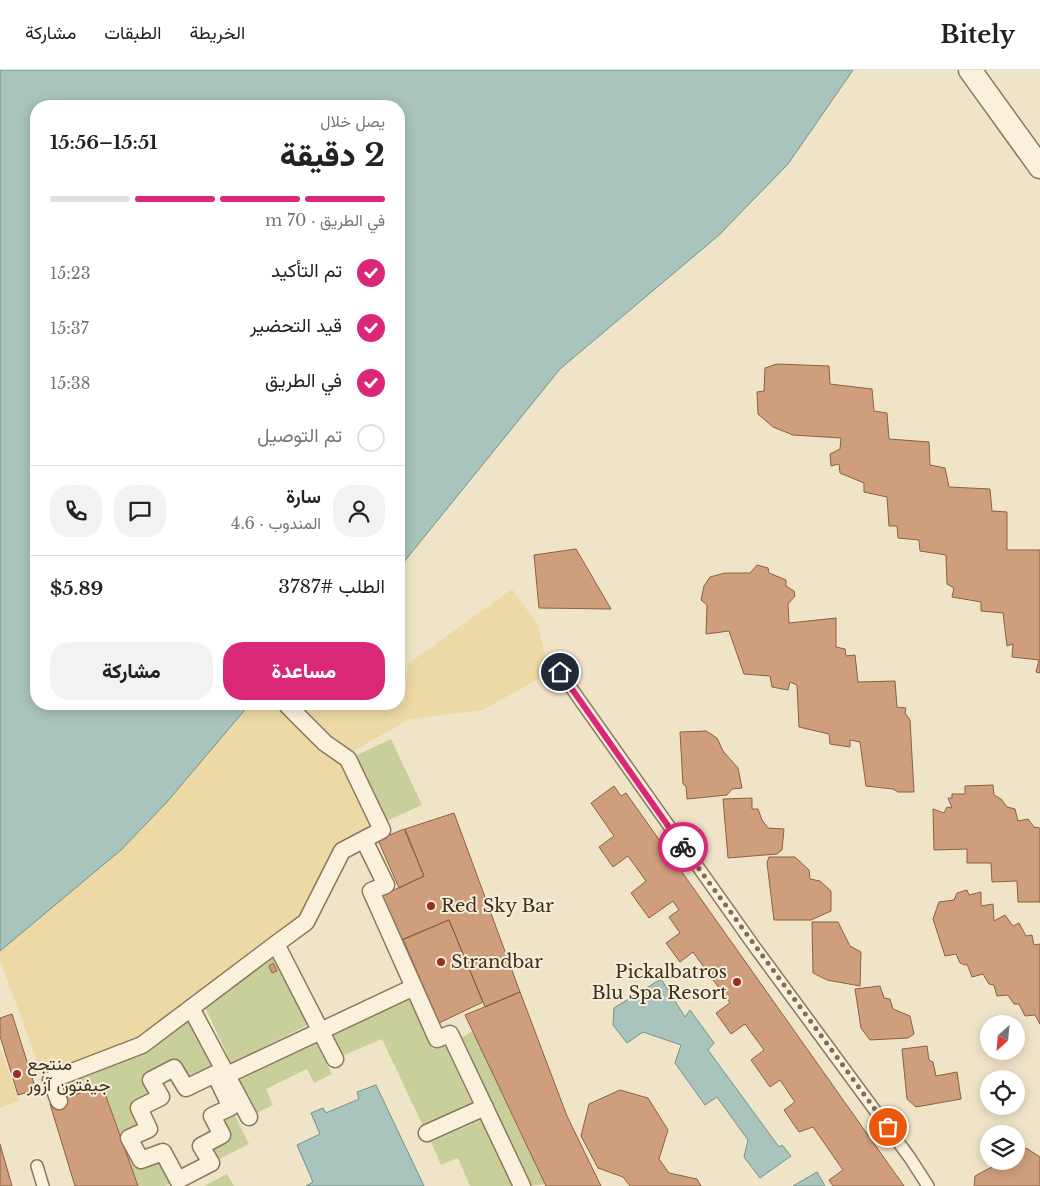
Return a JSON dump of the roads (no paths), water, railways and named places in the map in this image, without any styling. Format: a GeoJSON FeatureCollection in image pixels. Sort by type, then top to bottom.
{"type":"FeatureCollection","features":[{"type":"Feature","properties":{"kind":"street"},"geometry":{"type":"LineString","coordinates":[[970,70],[1040,167]]}},
{"type":"Feature","properties":{"kind":"street"},"geometry":{"type":"LineString","coordinates":[[59,1101],[51,1080],[142,1045],[306,922],[342,851],[382,830],[348,759],[325,743],[292,710]]}},
{"type":"Feature","properties":{"kind":"street"},"geometry":{"type":"LineString","coordinates":[[364,840],[386,885],[371,891],[437,1039],[450,1034],[522,1186]]}},
{"type":"Feature","properties":{"kind":"street"},"geometry":{"type":"LineString","coordinates":[[276,944],[335,1059]]}},
{"type":"Feature","properties":{"kind":"street"},"geometry":{"type":"LineString","coordinates":[[227,1076],[414,988]]}},
{"type":"Feature","properties":{"kind":"street"},"geometry":{"type":"LineString","coordinates":[[191,1008],[249,1117]]}},
{"type":"Feature","properties":{"kind":"street"},"geometry":{"type":"LineString","coordinates":[[192,1179],[211,1163],[201,1146],[222,1136],[212,1116],[231,1107],[215,1074],[186,1088],[174,1068],[151,1080],[161,1097],[139,1108],[149,1129],[129,1138],[141,1160],[163,1152],[178,1180],[192,1179],[224,1166]]}},
{"type":"Feature","properties":{"kind":"street"},"geometry":{"type":"LineString","coordinates":[[427,1133],[484,1107]]}},
{"type":"Feature","properties":{"kind":"lane"},"geometry":{"type":"LineString","coordinates":[[560,672],[754,946],[910,1158],[928,1186]]}},
{"type":"Feature","properties":{"kind":"lane"},"geometry":{"type":"LineString","coordinates":[[37,1166],[43,1186]]}},
{"type":"Feature","properties":{"kind":"water"},"geometry":{"type":"Polygon","coordinates":[[[0,70],[853,70],[788,164],[719,235],[560,369],[405,561],[405,100],[30,100],[30,710],[245,710],[167,802],[121,850],[0,951],[0,70]]]}},
{"type":"Feature","properties":{"kind":"water"},"geometry":{"type":"Polygon","coordinates":[[[661,979],[685,1017],[690,1010],[714,1043],[708,1050],[779,1147],[782,1145],[791,1156],[760,1178],[744,1157],[748,1140],[717,1097],[705,1105],[675,1063],[681,1045],[643,1032],[627,1043],[613,1025],[614,1008],[661,979]]]}},
{"type":"Feature","properties":{"kind":"water"},"geometry":{"type":"Polygon","coordinates":[[[376,1085],[424,1186],[306,1186],[313,1182],[297,1145],[320,1134],[311,1113],[323,1108],[326,1113],[359,1099],[357,1092],[376,1085]]]}},
{"type":"Feature","properties":{"kind":"water"},"geometry":{"type":"Polygon","coordinates":[[[817,1172],[825,1186],[793,1186],[817,1172]]]}},
{"type":"Feature","properties":{"kind":"place","name":"Red Sky Bar"},"geometry":{"type":"Point","coordinates":[431,906]}},
{"type":"Feature","properties":{"kind":"place","name":"Strandbar"},"geometry":{"type":"Point","coordinates":[441,962]}},
{"type":"Feature","properties":{"kind":"place","name":"Pickalbatros Blu Spa Resort"},"geometry":{"type":"Point","coordinates":[737,982]}},
{"type":"Feature","properties":{"kind":"place","name":"منتجع جيفتون آزور"},"geometry":{"type":"Point","coordinates":[17,1074]}}]}
